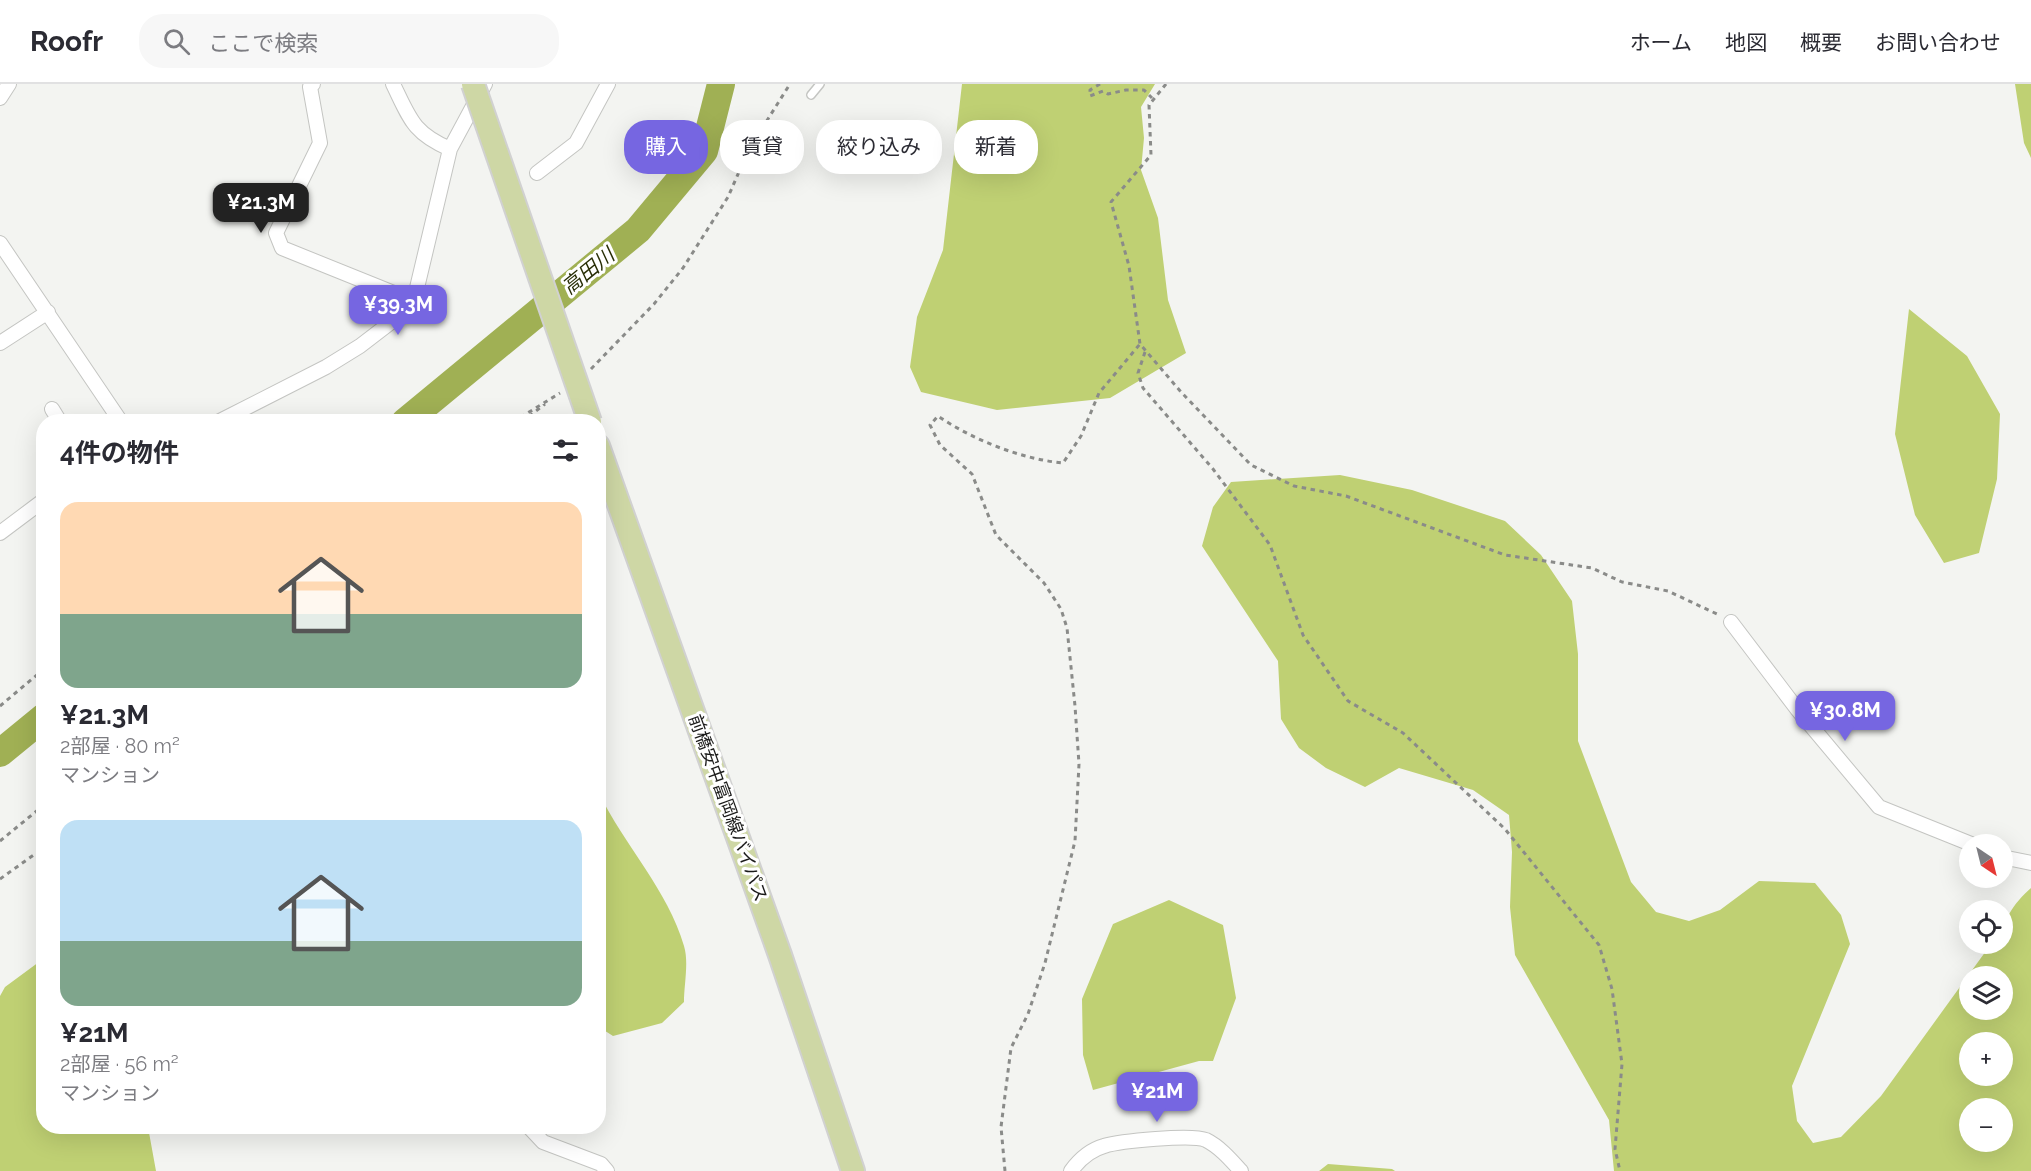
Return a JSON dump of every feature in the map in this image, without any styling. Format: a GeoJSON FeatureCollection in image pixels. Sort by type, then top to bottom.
{"type":"FeatureCollection","features":[{"type":"Feature","properties":{"kind":"main road"},"geometry":{"type":"LineString","coordinates":[[473,84],[587,414]]}},
{"type":"Feature","properties":{"kind":"main road","name":"前橋安中富岡線バイパス"},"geometry":{"type":"LineString","coordinates":[[606,467],[780,955],[853,1171]]}},
{"type":"Feature","properties":{"kind":"street"},"geometry":{"type":"LineString","coordinates":[[0,98],[9,84]]}},
{"type":"Feature","properties":{"kind":"street"},"geometry":{"type":"LineString","coordinates":[[313,84],[310,87],[320,143],[276,233],[282,248],[411,300]]}},
{"type":"Feature","properties":{"kind":"street"},"geometry":{"type":"LineString","coordinates":[[393,84],[418,130],[429,140],[450,149]]}},
{"type":"Feature","properties":{"kind":"street"},"geometry":{"type":"LineString","coordinates":[[233,414],[295,381],[310,377],[343,357],[402,313],[416,292],[450,149],[485,84]]}},
{"type":"Feature","properties":{"kind":"street"},"geometry":{"type":"LineString","coordinates":[[537,173],[576,143],[608,84]]}},
{"type":"Feature","properties":{"kind":"street"},"geometry":{"type":"LineString","coordinates":[[0,243],[116,414]]}},
{"type":"Feature","properties":{"kind":"street"},"geometry":{"type":"LineString","coordinates":[[0,343],[48,312]]}},
{"type":"Feature","properties":{"kind":"street"},"geometry":{"type":"LineString","coordinates":[[52,409],[55,414]]}},
{"type":"Feature","properties":{"kind":"street"},"geometry":{"type":"LineString","coordinates":[[0,533],[36,506]]}},
{"type":"Feature","properties":{"kind":"street"},"geometry":{"type":"LineString","coordinates":[[1731,622],[1797,709],[1879,807],[1959,839]]}},
{"type":"Feature","properties":{"kind":"street"},"geometry":{"type":"LineString","coordinates":[[2013,859],[2031,863]]}},
{"type":"Feature","properties":{"kind":"street"},"geometry":{"type":"LineString","coordinates":[[536,1134],[543,1142],[601,1164],[607,1171]]}},
{"type":"Feature","properties":{"kind":"street"},"geometry":{"type":"LineString","coordinates":[[1071,1171],[1080,1159],[1103,1146],[1180,1136],[1205,1140],[1227,1155],[1241,1171]]}},
{"type":"Feature","properties":{"kind":"lane"},"geometry":{"type":"LineString","coordinates":[[811,95],[820,84]]}},
{"type":"Feature","properties":{"kind":"path"},"geometry":{"type":"LineString","coordinates":[[585,373],[639,320],[683,268],[728,197],[749,149],[790,84]]}},
{"type":"Feature","properties":{"kind":"path"},"geometry":{"type":"LineString","coordinates":[[1100,84],[1090,90],[1089,96],[1103,91],[1108,94],[1126,90],[1144,90],[1152,98]]}},
{"type":"Feature","properties":{"kind":"path"},"geometry":{"type":"LineString","coordinates":[[1166,84],[1152,98],[1149,105],[1151,155],[1111,202],[1129,266],[1140,344],[1251,465],[1294,486],[1346,496],[1505,555],[1592,568],[1622,582],[1668,591],[1731,622]]}},
{"type":"Feature","properties":{"kind":"path"},"geometry":{"type":"LineString","coordinates":[[1005,1171],[1001,1127],[1011,1048],[1028,1014],[1045,963],[1075,841],[1079,764],[1075,706],[1067,628],[1060,609],[1044,584],[996,535],[972,474],[940,445],[930,425],[938,416],[958,430],[1040,460],[1063,463],[1081,436],[1099,393],[1140,344]]}},
{"type":"Feature","properties":{"kind":"path"},"geometry":{"type":"LineString","coordinates":[[1145,352],[1138,373],[1143,387],[1213,469],[1270,544],[1303,635],[1347,701],[1402,733],[1505,829],[1599,945],[1612,988],[1622,1064],[1615,1149],[1620,1171]]}},
{"type":"Feature","properties":{"kind":"path"},"geometry":{"type":"LineString","coordinates":[[525,414],[568,387]]}},
{"type":"Feature","properties":{"kind":"path"},"geometry":{"type":"LineString","coordinates":[[531,414],[550,398]]}},
{"type":"Feature","properties":{"kind":"path"},"geometry":{"type":"LineString","coordinates":[[0,706],[36,676]]}},
{"type":"Feature","properties":{"kind":"path"},"geometry":{"type":"LineString","coordinates":[[0,841],[36,812]]}},
{"type":"Feature","properties":{"kind":"path"},"geometry":{"type":"LineString","coordinates":[[0,879],[36,857]]}},
{"type":"Feature","properties":{"kind":"green space"},"geometry":{"type":"Polygon","coordinates":[[[962,84],[1155,84],[1141,107],[1144,138],[1141,170],[1158,218],[1168,300],[1186,353],[1110,398],[997,410],[921,392],[910,367],[917,317],[943,250],[954,154],[954,174],[1038,174],[1038,120],[958,120],[962,84]]]}},
{"type":"Feature","properties":{"kind":"green space"},"geometry":{"type":"Polygon","coordinates":[[[2015,84],[2031,84],[2031,158],[2024,143],[2015,84]]]}},
{"type":"Feature","properties":{"kind":"green space"},"geometry":{"type":"Polygon","coordinates":[[[1909,309],[1967,356],[2000,414],[1997,479],[1979,553],[1944,563],[1915,515],[1895,434],[1909,309]]]}},
{"type":"Feature","properties":{"kind":"green space"},"geometry":{"type":"Polygon","coordinates":[[[1340,475],[1412,490],[1505,521],[1541,555],[1572,601],[1578,654],[1578,741],[1631,882],[1656,912],[1689,921],[1720,910],[1759,881],[1815,883],[1841,915],[1850,944],[1792,1086],[1797,1121],[1813,1143],[1841,1137],[1881,1096],[1959,988],[1959,1020],[2013,1020],[2013,966],[1975,966],[1984,954],[2013,954],[2013,909],[2031,888],[2031,1171],[1614,1171],[1609,1120],[1515,955],[1510,907],[1512,852],[1509,815],[1473,790],[1399,768],[1365,787],[1326,768],[1299,748],[1281,719],[1278,661],[1202,546],[1213,507],[1231,482],[1340,475]]]}},
{"type":"Feature","properties":{"kind":"green space"},"geometry":{"type":"Polygon","coordinates":[[[606,806],[657,887],[677,925],[686,959],[684,1002],[662,1023],[613,1036],[606,1032],[606,806]]]}},
{"type":"Feature","properties":{"kind":"green space"},"geometry":{"type":"Polygon","coordinates":[[[1169,900],[1223,925],[1236,998],[1213,1061],[1199,1061],[1093,1090],[1083,1055],[1082,999],[1113,924],[1169,900]]]}},
{"type":"Feature","properties":{"kind":"green space"},"geometry":{"type":"Polygon","coordinates":[[[36,964],[36,1134],[149,1134],[156,1171],[0,1171],[0,996],[5,987],[36,964]]]}},
{"type":"Feature","properties":{"kind":"green space"},"geometry":{"type":"Polygon","coordinates":[[[1328,1164],[1392,1169],[1395,1171],[1319,1171],[1328,1164]]]}},
{"type":"Feature","properties":{"kind":"waterway","name":"高田川"},"geometry":{"type":"LineString","coordinates":[[415,414],[638,230],[704,151],[721,84]]}},
{"type":"Feature","properties":{"kind":"waterway","name":"高田川"},"geometry":{"type":"LineString","coordinates":[[0,753],[36,724]]}}]}
